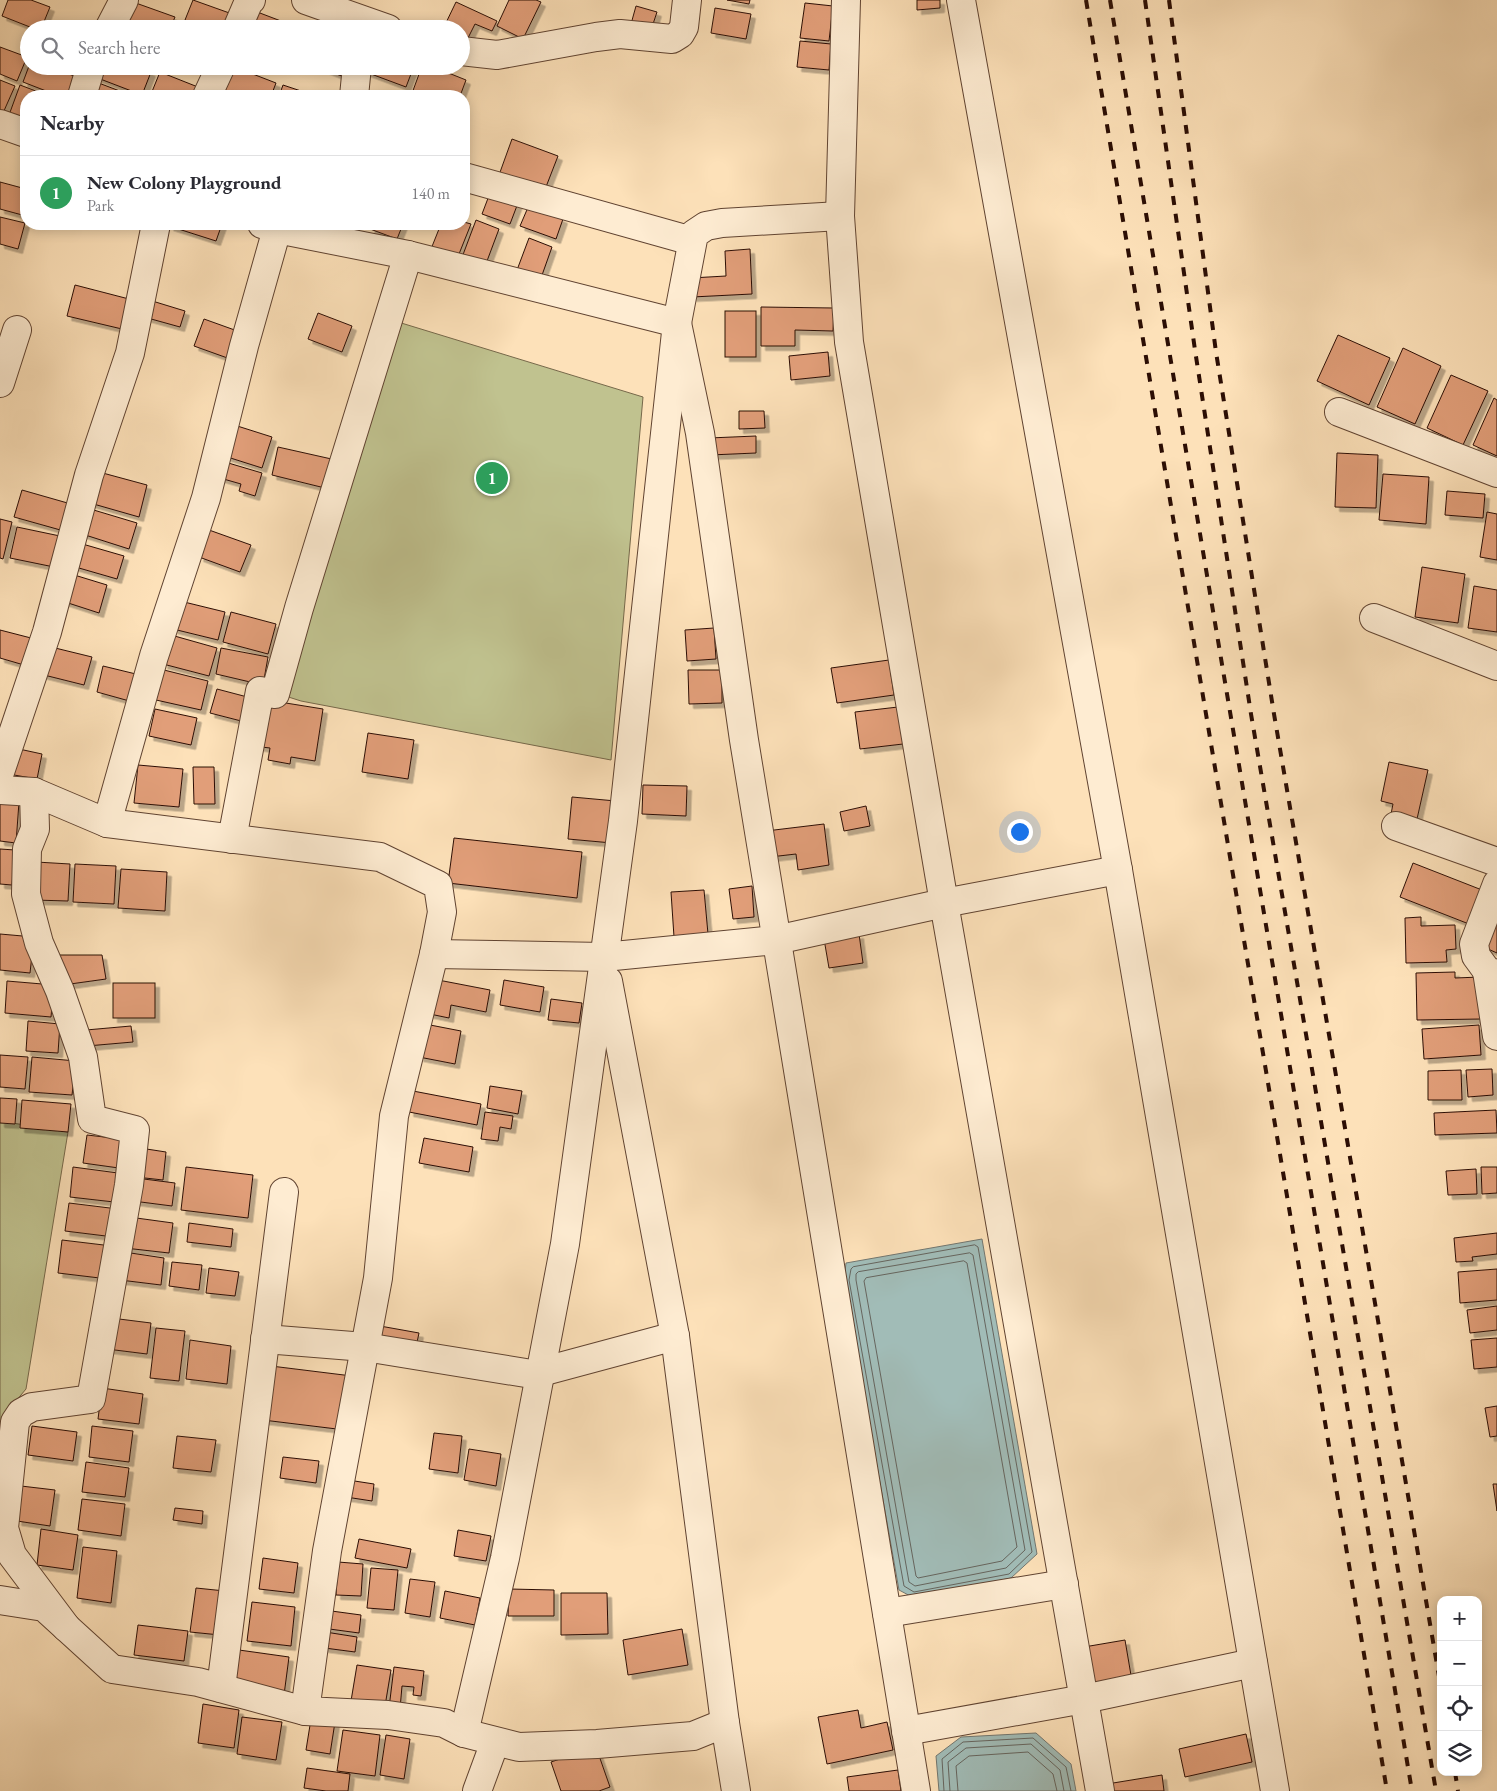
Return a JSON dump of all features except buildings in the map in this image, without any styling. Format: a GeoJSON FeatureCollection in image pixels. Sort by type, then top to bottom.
{"type":"FeatureCollection","features":[{"type":"Feature","properties":{"kind":"street"},"geometry":{"type":"LineString","coordinates":[[114,20],[124,0]]}},
{"type":"Feature","properties":{"kind":"street"},"geometry":{"type":"LineString","coordinates":[[241,20],[251,0]]}},
{"type":"Feature","properties":{"kind":"street"},"geometry":{"type":"LineString","coordinates":[[306,0],[363,20]]}},
{"type":"Feature","properties":{"kind":"street"},"geometry":{"type":"LineString","coordinates":[[470,52],[497,54],[596,36],[620,34],[672,39],[680,34],[684,27],[687,0]]}},
{"type":"Feature","properties":{"kind":"street"},"geometry":{"type":"LineString","coordinates":[[846,0],[840,216],[849,342],[944,903],[1100,1791]]}},
{"type":"Feature","properties":{"kind":"street"},"geometry":{"type":"LineString","coordinates":[[961,0],[1118,870],[1275,1791]]}},
{"type":"Feature","properties":{"kind":"street"},"geometry":{"type":"LineString","coordinates":[[84,90],[88,75]]}},
{"type":"Feature","properties":{"kind":"street"},"geometry":{"type":"LineString","coordinates":[[209,90],[216,75]]}},
{"type":"Feature","properties":{"kind":"street"},"geometry":{"type":"LineString","coordinates":[[355,90],[356,75]]}},
{"type":"Feature","properties":{"kind":"street"},"geometry":{"type":"LineString","coordinates":[[0,124],[20,131]]}},
{"type":"Feature","properties":{"kind":"street"},"geometry":{"type":"LineString","coordinates":[[470,179],[692,241]]}},
{"type":"Feature","properties":{"kind":"street"},"geometry":{"type":"LineString","coordinates":[[464,1733],[505,1558],[565,1244],[624,811],[677,323],[692,241],[694,234],[706,226],[722,223],[840,216]]}},
{"type":"Feature","properties":{"kind":"street"},"geometry":{"type":"LineString","coordinates":[[0,772],[47,632],[89,475],[130,353],[155,230]]}},
{"type":"Feature","properties":{"kind":"street"},"geometry":{"type":"LineString","coordinates":[[107,823],[154,656],[206,498],[273,230]]}},
{"type":"Feature","properties":{"kind":"street"},"geometry":{"type":"LineString","coordinates":[[292,230],[408,255],[677,323]]}},
{"type":"Feature","properties":{"kind":"street"},"geometry":{"type":"LineString","coordinates":[[232,839],[260,691],[275,694],[299,608],[408,255]]}},
{"type":"Feature","properties":{"kind":"street"},"geometry":{"type":"LineString","coordinates":[[677,323],[700,433],[744,740],[916,1791]]}},
{"type":"Feature","properties":{"kind":"street"},"geometry":{"type":"LineString","coordinates":[[0,383],[18,330]]}},
{"type":"Feature","properties":{"kind":"street"},"geometry":{"type":"LineString","coordinates":[[1339,412],[1497,474]]}},
{"type":"Feature","properties":{"kind":"street"},"geometry":{"type":"LineString","coordinates":[[1374,618],[1497,666]]}},
{"type":"Feature","properties":{"kind":"street"},"geometry":{"type":"LineString","coordinates":[[0,790],[34,792],[107,823],[380,857],[438,885],[442,912],[434,954],[394,1116],[378,1278],[326,1551],[305,1711]]}},
{"type":"Feature","properties":{"kind":"street"},"geometry":{"type":"LineString","coordinates":[[34,792],[35,829],[27,849],[26,894],[40,942],[83,1057],[92,1119],[136,1130],[129,1184],[91,1399],[32,1407],[21,1412],[15,1422],[4,1528],[12,1555],[66,1627]]}},
{"type":"Feature","properties":{"kind":"street"},"geometry":{"type":"LineString","coordinates":[[1396,826],[1497,862]]}},
{"type":"Feature","properties":{"kind":"street"},"geometry":{"type":"LineString","coordinates":[[434,954],[604,958],[776,940],[944,903],[1118,870]]}},
{"type":"Feature","properties":{"kind":"street"},"geometry":{"type":"LineString","coordinates":[[1497,884],[1474,944],[1476,956],[1492,973],[1497,1036]]}},
{"type":"Feature","properties":{"kind":"street"},"geometry":{"type":"LineString","coordinates":[[604,958],[675,1336],[725,1723],[736,1791]]}},
{"type":"Feature","properties":{"kind":"street"},"geometry":{"type":"LineString","coordinates":[[221,1688],[284,1192]]}},
{"type":"Feature","properties":{"kind":"street"},"geometry":{"type":"LineString","coordinates":[[265,1339],[365,1347],[538,1375],[540,1372],[675,1336]]}},
{"type":"Feature","properties":{"kind":"street"},"geometry":{"type":"LineString","coordinates":[[887,1613],[1064,1584]]}},
{"type":"Feature","properties":{"kind":"street"},"geometry":{"type":"LineString","coordinates":[[0,1600],[44,1607],[112,1669],[198,1682],[305,1711],[397,1716],[444,1723],[464,1733],[519,1747],[597,1744],[693,1736],[725,1723]]}},
{"type":"Feature","properties":{"kind":"street"},"geometry":{"type":"LineString","coordinates":[[906,1731],[1084,1699],[1253,1663]]}},
{"type":"Feature","properties":{"kind":"street"},"geometry":{"type":"LineString","coordinates":[[477,1791],[495,1742]]}},
{"type":"Feature","properties":{"kind":"green space"},"geometry":{"type":"Polygon","coordinates":[[[398,322],[643,397],[611,760],[301,701],[279,694],[398,322]]]}},
{"type":"Feature","properties":{"kind":"green space"},"geometry":{"type":"Polygon","coordinates":[[[0,1121],[68,1132],[26,1389],[5,1414],[0,1434],[0,1121]]]}},
{"type":"Feature","properties":{"kind":"water"},"geometry":{"type":"Polygon","coordinates":[[[982,1239],[1037,1554],[1011,1578],[914,1598],[899,1590],[844,1280],[846,1263],[982,1239]]]}},
{"type":"Feature","properties":{"kind":"water"},"geometry":{"type":"Polygon","coordinates":[[[1036,1733],[1071,1764],[1076,1791],[939,1791],[936,1756],[961,1737],[1036,1733]]]}},
{"type":"Feature","properties":{"kind":"railway"},"geometry":{"type":"LineString","coordinates":[[1086,0],[1387,1791]]}},
{"type":"Feature","properties":{"kind":"railway"},"geometry":{"type":"LineString","coordinates":[[1110,0],[1412,1791]]}},
{"type":"Feature","properties":{"kind":"railway"},"geometry":{"type":"LineString","coordinates":[[1145,0],[1195,350],[1251,714],[1436,1791]]}},
{"type":"Feature","properties":{"kind":"railway"},"geometry":{"type":"LineString","coordinates":[[1169,0],[1216,352],[1274,714],[1441,1686]]}},
{"type":"Feature","properties":{"kind":"railway"},"geometry":{"type":"LineString","coordinates":[[1456,1776],[1458,1791]]}},
{"type":"Feature","properties":{"kind":"place","name":"New Colony Playground"},"geometry":{"type":"Point","coordinates":[492,478]}}]}
